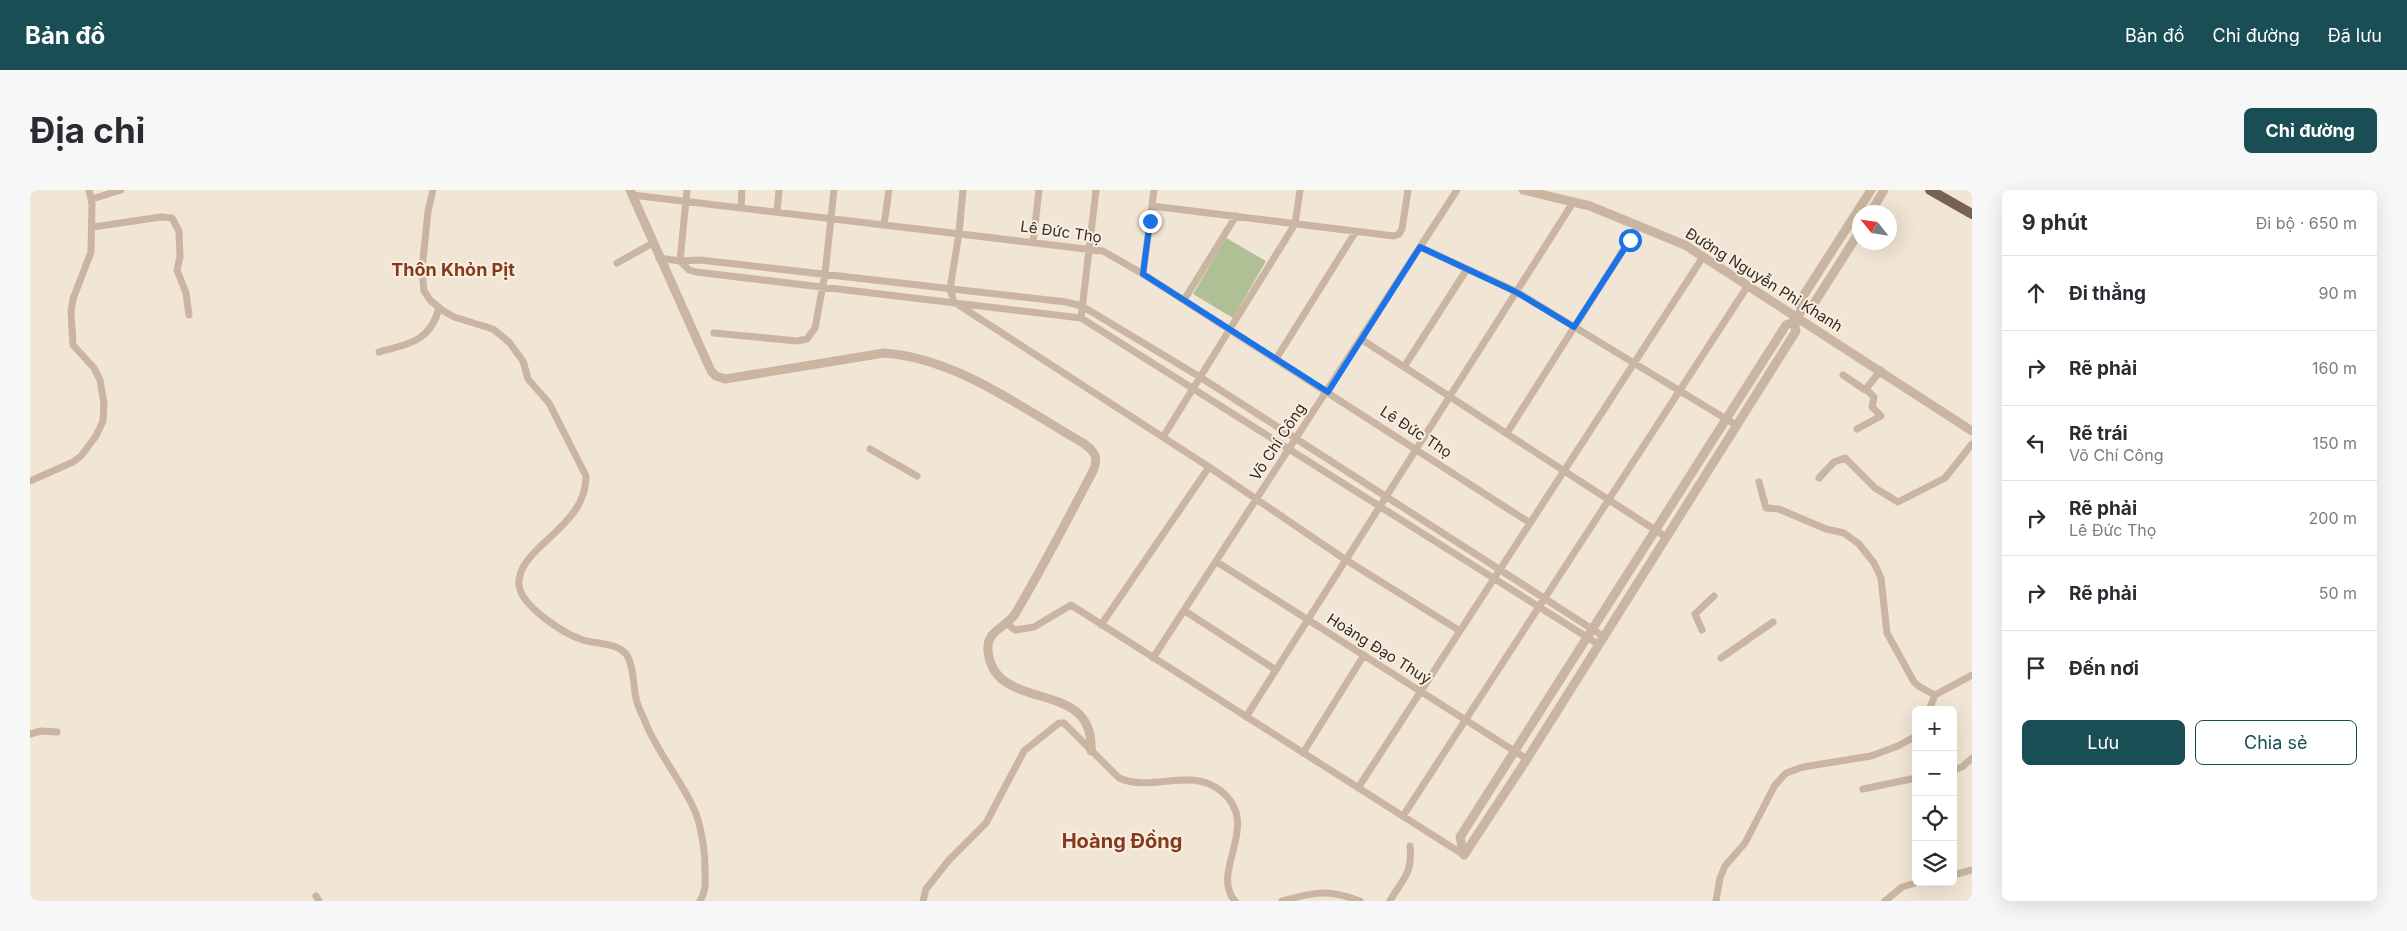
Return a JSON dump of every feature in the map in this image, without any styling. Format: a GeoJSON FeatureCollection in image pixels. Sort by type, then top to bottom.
{"type":"FeatureCollection","features":[{"type":"Feature","properties":{"kind":"main road"},"geometry":{"type":"LineString","coordinates":[[1930,190],[1972,214]]}},
{"type":"Feature","properties":{"kind":"street"},"geometry":{"type":"LineString","coordinates":[[30,481],[73,462],[81,456],[96,436],[103,421],[104,404],[100,380],[94,368],[73,345],[71,312],[72,299],[91,252],[93,227],[92,199],[89,190]]}},
{"type":"Feature","properties":{"kind":"street"},"geometry":{"type":"LineString","coordinates":[[92,199],[122,190]]}},
{"type":"Feature","properties":{"kind":"street"},"geometry":{"type":"LineString","coordinates":[[433,190],[428,211],[422,270],[424,291],[439,308],[454,317],[493,329],[505,338],[522,361],[528,379],[549,403],[582,464],[586,476],[581,501],[564,525],[533,552],[525,563],[519,584],[522,596],[568,634],[595,644],[616,648],[626,654],[633,675],[636,700],[645,723],[695,810],[704,842],[706,890],[700,901]]}},
{"type":"Feature","properties":{"kind":"street"},"geometry":{"type":"LineString","coordinates":[[680,261],[687,190]]}},
{"type":"Feature","properties":{"kind":"street"},"geometry":{"type":"LineString","coordinates":[[741,208],[742,190]]}},
{"type":"Feature","properties":{"kind":"street"},"geometry":{"type":"LineString","coordinates":[[777,212],[779,190]]}},
{"type":"Feature","properties":{"kind":"street"},"geometry":{"type":"LineString","coordinates":[[714,333],[769,340],[797,341],[807,339],[815,328],[823,286],[834,190]]}},
{"type":"Feature","properties":{"kind":"street"},"geometry":{"type":"LineString","coordinates":[[884,225],[889,190]]}},
{"type":"Feature","properties":{"kind":"street"},"geometry":{"type":"LineString","coordinates":[[962,190],[959,233],[950,289],[954,302],[1163,437],[1346,560],[1460,632]]}},
{"type":"Feature","properties":{"kind":"street"},"geometry":{"type":"LineString","coordinates":[[1033,242],[1039,190]]}},
{"type":"Feature","properties":{"kind":"street"},"geometry":{"type":"LineString","coordinates":[[1081,318],[1096,190]]}},
{"type":"Feature","properties":{"kind":"street"},"geometry":{"type":"LineString","coordinates":[[1143,274],[1154,190]]}},
{"type":"Feature","properties":{"kind":"street"},"geometry":{"type":"LineString","coordinates":[[1163,437],[1295,224],[1300,190]]}},
{"type":"Feature","properties":{"kind":"street"},"geometry":{"type":"LineString","coordinates":[[1152,206],[1394,236],[1399,234],[1402,229],[1408,190]]}},
{"type":"Feature","properties":{"kind":"street","name":"Võ Chí Công"},"geometry":{"type":"LineString","coordinates":[[1153,658],[1328,392],[1457,190]]}},
{"type":"Feature","properties":{"kind":"street","name":"Đường Nguyễn Phi Khanh"},"geometry":{"type":"LineString","coordinates":[[1523,190],[1574,201],[1676,241],[1881,370],[1972,431]]}},
{"type":"Feature","properties":{"kind":"street"},"geometry":{"type":"LineString","coordinates":[[1464,855],[1527,759],[1796,331],[1800,301],[1871,190]]}},
{"type":"Feature","properties":{"kind":"street"},"geometry":{"type":"LineString","coordinates":[[1875,205],[1884,190]]}},
{"type":"Feature","properties":{"kind":"street"},"geometry":{"type":"LineString","coordinates":[[632,192],[659,258],[698,337],[711,371],[716,376],[725,379],[884,353],[900,354],[926,360],[971,380],[1091,449],[1096,460],[1093,471],[1029,591],[1013,617],[990,636],[987,648],[989,660],[995,674],[1020,690],[1065,703],[1078,711],[1088,731],[1091,751]]}},
{"type":"Feature","properties":{"kind":"street","name":"Lê Đức Thọ"},"geometry":{"type":"LineString","coordinates":[[632,192],[686,202],[1090,248],[1106,252],[1328,392],[1530,523]]}},
{"type":"Feature","properties":{"kind":"street"},"geometry":{"type":"LineString","coordinates":[[1246,717],[1574,201]]}},
{"type":"Feature","properties":{"kind":"street"},"geometry":{"type":"LineString","coordinates":[[1184,300],[1236,216]]}},
{"type":"Feature","properties":{"kind":"street"},"geometry":{"type":"LineString","coordinates":[[93,227],[161,217],[172,218],[179,231],[180,256],[177,270],[186,293],[188,315]]}},
{"type":"Feature","properties":{"kind":"street"},"geometry":{"type":"LineString","coordinates":[[1507,434],[1639,225]]}},
{"type":"Feature","properties":{"kind":"street"},"geometry":{"type":"LineString","coordinates":[[1276,359],[1356,231]]}},
{"type":"Feature","properties":{"kind":"street"},"geometry":{"type":"LineString","coordinates":[[617,263],[653,243]]}},
{"type":"Feature","properties":{"kind":"street"},"geometry":{"type":"LineString","coordinates":[[1464,855],[1460,837],[1786,325],[1811,308],[1852,244]]}},
{"type":"Feature","properties":{"kind":"street"},"geometry":{"type":"LineString","coordinates":[[1420,247],[1516,292],[1736,425]]}},
{"type":"Feature","properties":{"kind":"street"},"geometry":{"type":"LineString","coordinates":[[1358,788],[1703,257]]}},
{"type":"Feature","properties":{"kind":"street"},"geometry":{"type":"LineString","coordinates":[[659,258],[680,261],[700,260],[825,274],[1066,302],[1082,306],[1200,378],[1603,636]]}},
{"type":"Feature","properties":{"kind":"street"},"geometry":{"type":"LineString","coordinates":[[680,261],[689,270],[696,272],[1081,318],[1598,644]]}},
{"type":"Feature","properties":{"kind":"street"},"geometry":{"type":"LineString","coordinates":[[1404,367],[1467,268]]}},
{"type":"Feature","properties":{"kind":"street"},"geometry":{"type":"LineString","coordinates":[[1403,816],[1747,287]]}},
{"type":"Feature","properties":{"kind":"street"},"geometry":{"type":"LineString","coordinates":[[379,352],[417,341],[424,336],[439,308]]}},
{"type":"Feature","properties":{"kind":"street"},"geometry":{"type":"LineString","coordinates":[[1361,339],[1666,537]]}},
{"type":"Feature","properties":{"kind":"street"},"geometry":{"type":"LineString","coordinates":[[1867,390],[1881,370]]}},
{"type":"Feature","properties":{"kind":"street"},"geometry":{"type":"LineString","coordinates":[[1843,375],[1862,390],[1867,390],[1874,397],[1872,408],[1881,416],[1857,429]]}},
{"type":"Feature","properties":{"kind":"street"},"geometry":{"type":"LineString","coordinates":[[1819,478],[1834,462],[1845,458],[1875,488],[1898,502],[1945,478],[1972,444]]}},
{"type":"Feature","properties":{"kind":"street"},"geometry":{"type":"LineString","coordinates":[[870,449],[917,476]]}},
{"type":"Feature","properties":{"kind":"street"},"geometry":{"type":"LineString","coordinates":[[1101,625],[1208,467]]}},
{"type":"Feature","properties":{"kind":"street"},"geometry":{"type":"LineString","coordinates":[[1759,482],[1766,508],[1779,509],[1826,529],[1844,533],[1859,544],[1874,564],[1881,578],[1888,633],[1914,682],[1935,695]]}},
{"type":"Feature","properties":{"kind":"street","name":"Hoàng Đạo Thuý"},"geometry":{"type":"LineString","coordinates":[[1217,562],[1527,759]]}},
{"type":"Feature","properties":{"kind":"street"},"geometry":{"type":"LineString","coordinates":[[1702,630],[1695,614],[1714,596]]}},
{"type":"Feature","properties":{"kind":"street"},"geometry":{"type":"LineString","coordinates":[[1006,623],[1015,630],[1034,627],[1071,606],[1464,855]]}},
{"type":"Feature","properties":{"kind":"street"},"geometry":{"type":"LineString","coordinates":[[1185,611],[1276,670]]}},
{"type":"Feature","properties":{"kind":"street"},"geometry":{"type":"LineString","coordinates":[[1721,658],[1773,622]]}},
{"type":"Feature","properties":{"kind":"street"},"geometry":{"type":"LineString","coordinates":[[1303,753],[1364,655]]}},
{"type":"Feature","properties":{"kind":"street"},"geometry":{"type":"LineString","coordinates":[[1931,706],[1935,695],[1972,675]]}},
{"type":"Feature","properties":{"kind":"street"},"geometry":{"type":"LineString","coordinates":[[923,901],[926,889],[949,860],[986,823],[1024,751],[1059,723],[1064,724],[1119,778],[1131,783],[1200,780],[1212,784],[1231,800],[1238,819],[1229,872],[1230,890],[1235,901]]}},
{"type":"Feature","properties":{"kind":"street"},"geometry":{"type":"LineString","coordinates":[[30,734],[41,731],[57,732]]}},
{"type":"Feature","properties":{"kind":"street"},"geometry":{"type":"LineString","coordinates":[[1716,901],[1720,878],[1725,866],[1749,837],[1775,785],[1786,773],[1803,767],[1871,756],[1898,746],[1912,738]]}},
{"type":"Feature","properties":{"kind":"street"},"geometry":{"type":"LineString","coordinates":[[1957,769],[1962,767],[1972,758]]}},
{"type":"Feature","properties":{"kind":"street"},"geometry":{"type":"LineString","coordinates":[[1863,789],[1912,779]]}},
{"type":"Feature","properties":{"kind":"street"},"geometry":{"type":"LineString","coordinates":[[1390,901],[1407,876],[1411,858],[1410,846]]}},
{"type":"Feature","properties":{"kind":"street"},"geometry":{"type":"LineString","coordinates":[[1957,874],[1972,870]]}},
{"type":"Feature","properties":{"kind":"street"},"geometry":{"type":"LineString","coordinates":[[1885,901],[1902,887],[1912,884]]}},
{"type":"Feature","properties":{"kind":"street"},"geometry":{"type":"LineString","coordinates":[[1282,901],[1314,892],[1332,893],[1360,901]]}},
{"type":"Feature","properties":{"kind":"green space"},"geometry":{"type":"Polygon","coordinates":[[[1226,238],[1266,261],[1233,318],[1193,294],[1226,238]]]}},
{"type":"Feature","properties":{"kind":"district","name":"Thôn Khỏn Pịt"},"geometry":{"type":"Point","coordinates":[453,270]}},
{"type":"Feature","properties":{"kind":"district","name":"Hoàng Đồng"},"geometry":{"type":"Point","coordinates":[1122,841]}},
{"type":"Feature","properties":{"kind":"route"},"geometry":{"type":"LineString","coordinates":[[1150,221],[1143,274],[1328,392],[1420,247],[1516,292],[1574,327],[1630,240]]}}]}
